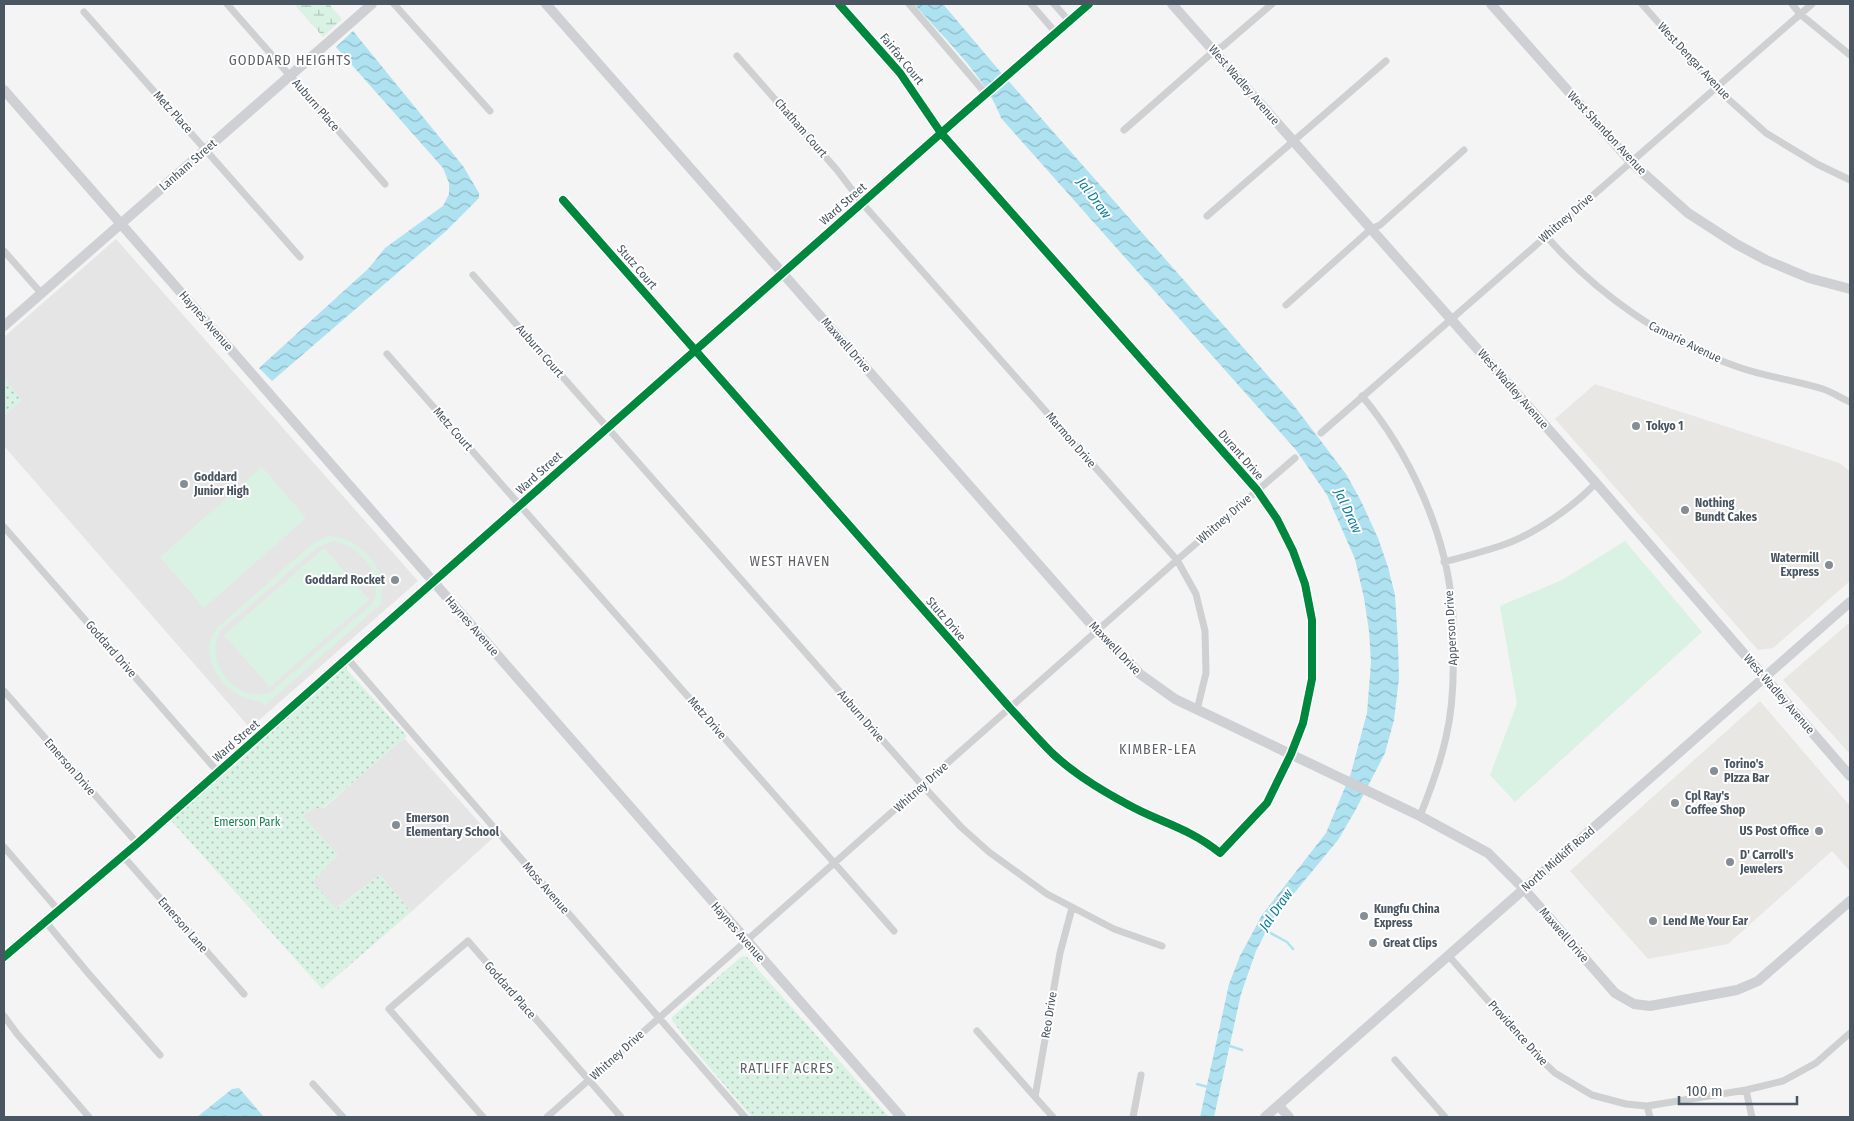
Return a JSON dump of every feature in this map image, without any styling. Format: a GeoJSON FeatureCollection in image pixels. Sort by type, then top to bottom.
{"type":"FeatureCollection","features":[{"type":"Feature","properties":{"kind":"street","name":"Auburn Place"},"geometry":{"type":"LineString","coordinates":[[227,4],[385,184]]}},
{"type":"Feature","properties":{"kind":"street","name":"Lanham Street"},"geometry":{"type":"LineString","coordinates":[[4,326],[372,4]]}},
{"type":"Feature","properties":{"kind":"street"},"geometry":{"type":"LineString","coordinates":[[394,4],[490,111]]}},
{"type":"Feature","properties":{"kind":"street","name":"Maxwell Drive"},"geometry":{"type":"LineString","coordinates":[[546,4],[1097,631],[1140,674],[1175,699],[1420,816],[1488,853],[1524,889],[1615,993],[1634,1004],[1650,1006],[1737,990],[1758,980],[1850,901]]}},
{"type":"Feature","properties":{"kind":"street","name":"Fairfax Court"},"geometry":{"type":"LineString","coordinates":[[839,4],[900,73],[941,133]]}},
{"type":"Feature","properties":{"kind":"street"},"geometry":{"type":"LineString","coordinates":[[909,4],[986,94]]}},
{"type":"Feature","properties":{"kind":"street"},"geometry":{"type":"LineString","coordinates":[[1031,4],[1056,33]]}},
{"type":"Feature","properties":{"kind":"street"},"geometry":{"type":"LineString","coordinates":[[1054,4],[1069,21]]}},
{"type":"Feature","properties":{"kind":"street","name":"Ward Street"},"geometry":{"type":"LineString","coordinates":[[4,957],[123,856],[782,272],[1089,4]]}},
{"type":"Feature","properties":{"kind":"street","name":"West Wadley Avenue"},"geometry":{"type":"LineString","coordinates":[[1172,4],[1596,483],[1850,776]]}},
{"type":"Feature","properties":{"kind":"street"},"geometry":{"type":"LineString","coordinates":[[1124,130],[1214,51],[1224,46],[1272,4]]}},
{"type":"Feature","properties":{"kind":"street","name":"West Shandon Avenue"},"geometry":{"type":"LineString","coordinates":[[1491,4],[1630,162],[1688,213],[1736,244],[1766,260],[1809,278],[1850,289]]}},
{"type":"Feature","properties":{"kind":"street","name":"West Dengar Avenue"},"geometry":{"type":"LineString","coordinates":[[1642,4],[1716,88],[1766,133],[1817,164],[1850,180]]}},
{"type":"Feature","properties":{"kind":"street"},"geometry":{"type":"LineString","coordinates":[[1792,4],[1800,14],[1850,55]]}},
{"type":"Feature","properties":{"kind":"street","name":"Whitney Drive"},"geometry":{"type":"LineString","coordinates":[[1321,433],[1812,4]]}},
{"type":"Feature","properties":{"kind":"street","name":"Metz Place"},"geometry":{"type":"LineString","coordinates":[[84,12],[300,257]]}},
{"type":"Feature","properties":{"kind":"street","name":"Chatham Court"},"geometry":{"type":"LineString","coordinates":[[737,56],[837,170],[862,203]]}},
{"type":"Feature","properties":{"kind":"street"},"geometry":{"type":"LineString","coordinates":[[1207,216],[1292,140],[1303,134],[1386,61]]}},
{"type":"Feature","properties":{"kind":"street","name":"Haynes Avenue"},"geometry":{"type":"LineString","coordinates":[[4,90],[746,942],[901,1117]]}},
{"type":"Feature","properties":{"kind":"street","name":"Durant Drive"},"geometry":{"type":"LineString","coordinates":[[941,133],[1256,490],[1277,519],[1293,550],[1305,584],[1312,620],[1312,679],[1303,723],[1291,754],[1267,803],[1220,853]]}},
{"type":"Feature","properties":{"kind":"street"},"geometry":{"type":"LineString","coordinates":[[1286,305],[1464,150]]}},
{"type":"Feature","properties":{"kind":"street","name":"Stutz Court"},"geometry":{"type":"LineString","coordinates":[[563,200],[695,350]]}},
{"type":"Feature","properties":{"kind":"street","name":"Marmon Drive"},"geometry":{"type":"LineString","coordinates":[[862,203],[1177,560],[1196,594],[1206,631],[1206,673],[1197,710]]}},
{"type":"Feature","properties":{"kind":"street","name":"Camarie Avenue"},"geometry":{"type":"LineString","coordinates":[[1546,236],[1557,249],[1615,302],[1647,324],[1688,346],[1739,367],[1823,389],[1850,402]]}},
{"type":"Feature","properties":{"kind":"street"},"geometry":{"type":"LineString","coordinates":[[4,251],[41,293]]}},
{"type":"Feature","properties":{"kind":"street","name":"Auburn Court"},"geometry":{"type":"LineString","coordinates":[[473,275],[607,428]]}},
{"type":"Feature","properties":{"kind":"street","name":"Stutz Drive"},"geometry":{"type":"LineString","coordinates":[[695,350],[1010,708],[1053,754],[1095,786],[1127,805],[1190,832],[1206,841],[1220,853]]}},
{"type":"Feature","properties":{"kind":"street","name":"Metz Court"},"geometry":{"type":"LineString","coordinates":[[386,354],[520,505]]}},
{"type":"Feature","properties":{"kind":"street","name":"Apperson Drive"},"geometry":{"type":"LineString","coordinates":[[1362,396],[1390,434],[1414,476],[1433,522],[1444,562],[1452,605],[1454,681],[1446,737],[1433,784],[1420,816]]}},
{"type":"Feature","properties":{"kind":"street","name":"Auburn Drive"},"geometry":{"type":"LineString","coordinates":[[607,428],[961,827],[989,852],[1048,894],[1114,929],[1162,946]]}},
{"type":"Feature","properties":{"kind":"street","name":"Whitney Drive"},"geometry":{"type":"LineString","coordinates":[[547,1117],[1256,490],[1295,458]]}},
{"type":"Feature","properties":{"kind":"street"},"geometry":{"type":"LineString","coordinates":[[1444,562],[1502,546],[1537,528],[1578,500],[1596,483]]}},
{"type":"Feature","properties":{"kind":"street","name":"Metz Drive"},"geometry":{"type":"LineString","coordinates":[[520,505],[894,931]]}},
{"type":"Feature","properties":{"kind":"street","name":"Goddard Drive"},"geometry":{"type":"LineString","coordinates":[[4,527],[218,772]]}},
{"type":"Feature","properties":{"kind":"street","name":"North Midkiff Road"},"geometry":{"type":"LineString","coordinates":[[1265,1117],[1850,602]]}},
{"type":"Feature","properties":{"kind":"street","name":"Moss Avenue"},"geometry":{"type":"LineString","coordinates":[[347,658],[745,1117]]}},
{"type":"Feature","properties":{"kind":"street","name":"Emerson Drive"},"geometry":{"type":"LineString","coordinates":[[4,691],[137,843]]}},
{"type":"Feature","properties":{"kind":"street"},"geometry":{"type":"LineString","coordinates":[[4,848],[59,911]]}},
{"type":"Feature","properties":{"kind":"street","name":"Emerson Lane"},"geometry":{"type":"LineString","coordinates":[[123,856],[244,994]]}},
{"type":"Feature","properties":{"kind":"street","name":"Reo Drive"},"geometry":{"type":"LineString","coordinates":[[1035,1097],[1060,953],[1072,908]]}},
{"type":"Feature","properties":{"kind":"street"},"geometry":{"type":"LineString","coordinates":[[45,921],[160,1055]]}},
{"type":"Feature","properties":{"kind":"street","name":"Goddard Place"},"geometry":{"type":"LineString","coordinates":[[483,1117],[389,1009],[468,941],[621,1117]]}},
{"type":"Feature","properties":{"kind":"street","name":"Providence Drive"},"geometry":{"type":"LineString","coordinates":[[1448,955],[1534,1053],[1555,1073],[1592,1095],[1626,1104],[1647,1106],[1746,1090],[1783,1081],[1816,1063],[1850,1033]]}},
{"type":"Feature","properties":{"kind":"street"},"geometry":{"type":"LineString","coordinates":[[4,1016],[18,1035],[89,1117]]}},
{"type":"Feature","properties":{"kind":"street"},"geometry":{"type":"LineString","coordinates":[[977,1030],[1053,1117]]}},
{"type":"Feature","properties":{"kind":"street"},"geometry":{"type":"LineString","coordinates":[[1395,1060],[1445,1117]]}},
{"type":"Feature","properties":{"kind":"street"},"geometry":{"type":"LineString","coordinates":[[1133,1117],[1141,1075]]}},
{"type":"Feature","properties":{"kind":"street"},"geometry":{"type":"LineString","coordinates":[[313,1084],[343,1117]]}},
{"type":"Feature","properties":{"kind":"street"},"geometry":{"type":"LineString","coordinates":[[1746,1090],[1752,1117]]}},
{"type":"Feature","properties":{"kind":"street"},"geometry":{"type":"LineString","coordinates":[[1279,1106],[1289,1117]]}},
{"type":"Feature","properties":{"kind":"street"},"geometry":{"type":"LineString","coordinates":[[1647,1106],[1650,1117]]}},
{"type":"Feature","properties":{"kind":"shaded area","name":"Goddard Junior High"},"geometry":{"type":"Polygon","coordinates":[[[116,239],[418,581],[250,728],[4,446],[4,337],[116,239]]]}},
{"type":"Feature","properties":{"kind":"shaded area"},"geometry":{"type":"Polygon","coordinates":[[[1595,384],[1839,463],[1850,471],[1850,581],[1773,648],[1758,650],[1555,419],[1595,384]]]}},
{"type":"Feature","properties":{"kind":"shaded area"},"geometry":{"type":"Polygon","coordinates":[[[1850,622],[1850,754],[1783,680],[1850,622]]]}},
{"type":"Feature","properties":{"kind":"shaded area"},"geometry":{"type":"Polygon","coordinates":[[[1760,701],[1850,806],[1850,871],[1832,851],[1728,944],[1648,959],[1570,871],[1760,701]]]}},
{"type":"Feature","properties":{"kind":"shaded area","name":"Emerson Elementary School"},"geometry":{"type":"Polygon","coordinates":[[[404,738],[493,838],[411,912],[380,875],[335,909],[312,882],[303,816],[314,808],[324,808],[404,738]]]}},
{"type":"Feature","properties":{"kind":"green space"},"geometry":{"type":"Polygon","coordinates":[[[294,4],[329,4],[342,19],[323,37],[294,4]]]}},
{"type":"Feature","properties":{"kind":"green space"},"geometry":{"type":"Polygon","coordinates":[[[4,378],[22,400],[4,416],[4,378]]]}},
{"type":"Feature","properties":{"kind":"green space"},"geometry":{"type":"Polygon","coordinates":[[[262,467],[306,518],[204,608],[160,557],[262,467]]]}},
{"type":"Feature","properties":{"kind":"green space"},"geometry":{"type":"Polygon","coordinates":[[[329,536],[340,538],[360,548],[369,556],[380,576],[382,587],[380,599],[383,602],[264,706],[259,701],[236,693],[217,675],[209,651],[211,639],[217,628],[311,545],[329,536]],[[334,541],[318,547],[222,629],[216,641],[216,654],[219,666],[225,677],[235,686],[246,692],[258,695],[271,692],[372,604],[376,594],[374,574],[362,556],[344,544],[334,541]]]}},
{"type":"Feature","properties":{"kind":"green space"},"geometry":{"type":"Polygon","coordinates":[[[1625,541],[1702,632],[1515,802],[1490,775],[1517,704],[1500,606],[1562,580],[1625,541]]]}},
{"type":"Feature","properties":{"kind":"green space"},"geometry":{"type":"Polygon","coordinates":[[[324,548],[369,600],[270,687],[224,635],[324,548]]]}},
{"type":"Feature","properties":{"kind":"green space","name":"Emerson Park"},"geometry":{"type":"Polygon","coordinates":[[[347,658],[347,670],[407,736],[323,808],[314,808],[303,816],[338,855],[313,882],[336,909],[380,875],[411,912],[322,989],[168,817],[347,658]]]}},
{"type":"Feature","properties":{"kind":"green space"},"geometry":{"type":"Polygon","coordinates":[[[744,956],[747,957],[889,1117],[752,1117],[691,1046],[672,1020],[672,1017],[744,956]]]}},
{"type":"Feature","properties":{"kind":"water","name":"Jal Draw"},"geometry":{"type":"Polygon","coordinates":[[[914,4],[943,4],[1292,403],[1346,474],[1378,538],[1388,567],[1395,595],[1399,678],[1394,720],[1385,753],[1338,840],[1272,920],[1256,951],[1241,994],[1214,1117],[1200,1117],[1229,984],[1240,956],[1262,915],[1326,833],[1351,773],[1367,713],[1371,662],[1369,631],[1355,559],[1327,495],[1296,450],[1001,118],[975,73],[914,4]]]}},
{"type":"Feature","properties":{"kind":"water"},"geometry":{"type":"Polygon","coordinates":[[[353,31],[463,166],[479,193],[479,198],[445,232],[272,381],[259,368],[369,268],[385,248],[443,206],[449,194],[449,183],[443,168],[336,47],[353,31]]]}},
{"type":"Feature","properties":{"kind":"water"},"geometry":{"type":"Polygon","coordinates":[[[239,1088],[264,1117],[197,1117],[232,1089],[239,1088]]]}},
{"type":"Feature","properties":{"kind":"waterway","name":"Jal Draw"},"geometry":{"type":"LineString","coordinates":[[1265,930],[1287,942],[1293,949]]}},
{"type":"Feature","properties":{"kind":"waterway"},"geometry":{"type":"LineString","coordinates":[[1227,1045],[1242,1050]]}},
{"type":"Feature","properties":{"kind":"waterway"},"geometry":{"type":"LineString","coordinates":[[1197,1084],[1208,1087]]}},
{"type":"Feature","properties":{"kind":"cycle path"},"geometry":{"type":"LineString","coordinates":[[563,200],[1010,708],[1052,753],[1077,774],[1106,792],[1137,810],[1185,831],[1220,853],[1267,803],[1291,754],[1303,723],[1312,679],[1312,620],[1305,584],[1293,551],[1277,519],[1257,490],[941,133],[900,73],[839,4]]}},
{"type":"Feature","properties":{"kind":"cycle path"},"geometry":{"type":"LineString","coordinates":[[4,957],[138,843],[1089,4]]}},
{"type":"Feature","properties":{"kind":"place","name":"Tokyo 1"},"geometry":{"type":"Point","coordinates":[1636,426]}},
{"type":"Feature","properties":{"kind":"place","name":"Goddard Junior High"},"geometry":{"type":"Point","coordinates":[184,484]}},
{"type":"Feature","properties":{"kind":"place","name":"Nothing Bundt Cakes"},"geometry":{"type":"Point","coordinates":[1685,510]}},
{"type":"Feature","properties":{"kind":"place","name":"Watermill Express"},"geometry":{"type":"Point","coordinates":[1829,565]}},
{"type":"Feature","properties":{"kind":"place","name":"Goddard Rocket"},"geometry":{"type":"Point","coordinates":[395,580]}},
{"type":"Feature","properties":{"kind":"place","name":"Torino's PIzza Bar"},"geometry":{"type":"Point","coordinates":[1714,771]}},
{"type":"Feature","properties":{"kind":"place","name":"Cpl Ray's Coffee Shop"},"geometry":{"type":"Point","coordinates":[1675,803]}},
{"type":"Feature","properties":{"kind":"place","name":"Emerson Elementary School"},"geometry":{"type":"Point","coordinates":[396,825]}},
{"type":"Feature","properties":{"kind":"place","name":"US Post Office"},"geometry":{"type":"Point","coordinates":[1819,831]}},
{"type":"Feature","properties":{"kind":"place","name":"D' Carroll's Jewelers"},"geometry":{"type":"Point","coordinates":[1730,862]}},
{"type":"Feature","properties":{"kind":"place","name":"Kungfu China Express"},"geometry":{"type":"Point","coordinates":[1364,916]}},
{"type":"Feature","properties":{"kind":"place","name":"Lend Me Your Ear"},"geometry":{"type":"Point","coordinates":[1653,921]}},
{"type":"Feature","properties":{"kind":"place","name":"Great Clips"},"geometry":{"type":"Point","coordinates":[1373,943]}},
{"type":"Feature","properties":{"kind":"district","name":"GODDARD HEIGHTS"},"geometry":{"type":"Point","coordinates":[290,60]}},
{"type":"Feature","properties":{"kind":"district","name":"WEST HAVEN"},"geometry":{"type":"Point","coordinates":[790,561]}},
{"type":"Feature","properties":{"kind":"district","name":"KIMBER-LEA"},"geometry":{"type":"Point","coordinates":[1158,749]}},
{"type":"Feature","properties":{"kind":"district","name":"RATLIFF ACRES"},"geometry":{"type":"Point","coordinates":[787,1068]}}]}
